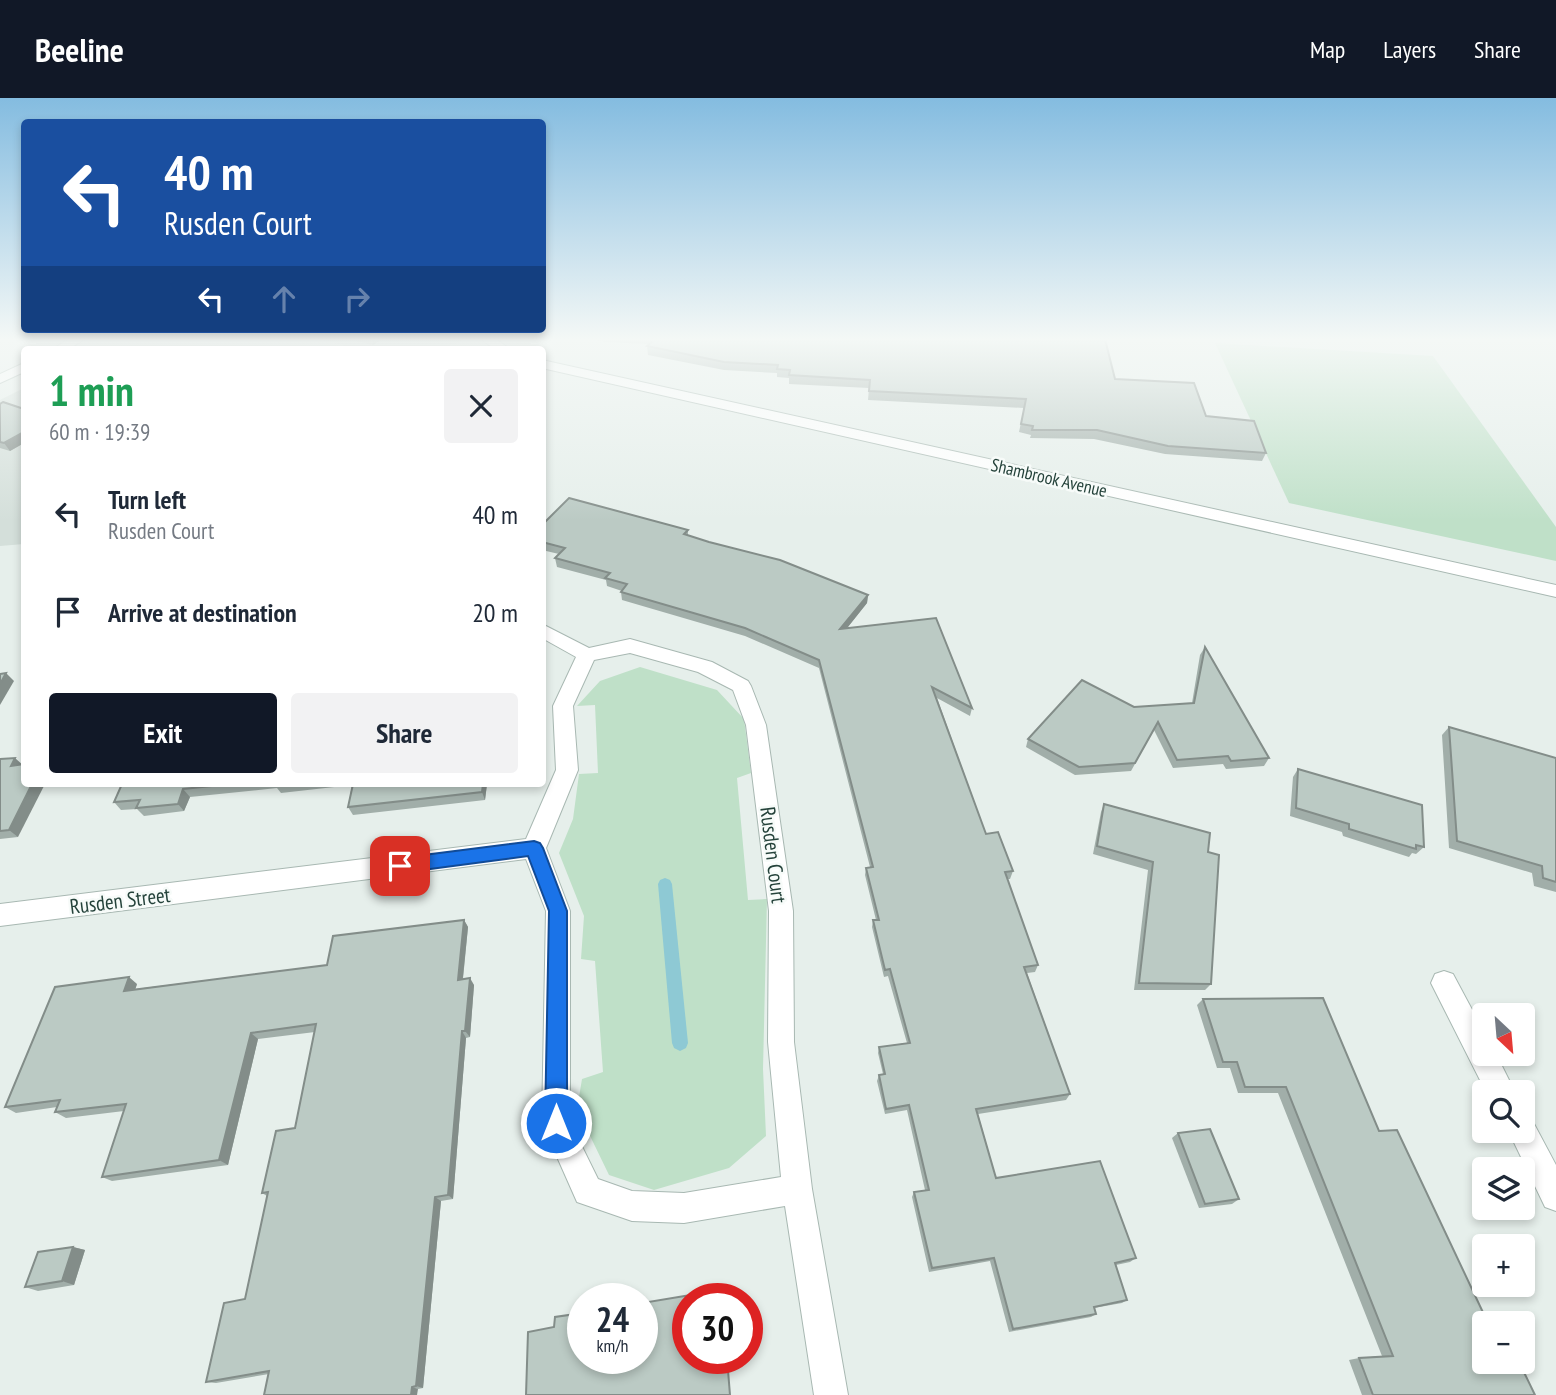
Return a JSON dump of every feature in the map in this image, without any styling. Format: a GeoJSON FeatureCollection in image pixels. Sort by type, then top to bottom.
{"type":"FeatureCollection","features":[{"type":"Feature","properties":{"kind":"street","name":"Shambrook Avenue"},"geometry":{"type":"LineString","coordinates":[[700,400],[1556,592]]}},
{"type":"Feature","properties":{"kind":"street"},"geometry":{"type":"LineString","coordinates":[[546,632],[587,655],[564,706],[567,770],[534,848],[558,911],[556,1123],[588,1191],[632,1206],[684,1208],[797,1189]]}},
{"type":"Feature","properties":{"kind":"street","name":"Rusden Court"},"geometry":{"type":"LineString","coordinates":[[587,655],[630,646],[705,667],[741,687],[756,724],[781,911],[780,1042],[797,1189],[831,1395]]}},
{"type":"Feature","properties":{"kind":"street","name":"Rusden Street"},"geometry":{"type":"LineString","coordinates":[[0,915],[534,848]]}},
{"type":"Feature","properties":{"kind":"street"},"geometry":{"type":"LineString","coordinates":[[1444,983],[1496,1080]]}},
{"type":"Feature","properties":{"kind":"street"},"geometry":{"type":"LineString","coordinates":[[1529,1143],[1556,1196]]}},
{"type":"Feature","properties":{"kind":"shaded area"},"geometry":{"type":"Polygon","coordinates":[[[0,400],[21,400],[21,544],[0,546],[0,400]]]}},
{"type":"Feature","properties":{"kind":"green space"},"geometry":{"type":"Polygon","coordinates":[[[1241,400],[1464,400],[1556,527],[1556,561],[1289,503],[1241,400]]]}},
{"type":"Feature","properties":{"kind":"green space"},"geometry":{"type":"Polygon","coordinates":[[[640,667],[717,690],[744,719],[751,773],[737,778],[748,900],[767,899],[763,1069],[766,1136],[729,1168],[654,1190],[609,1175],[577,1109],[582,1079],[603,1072],[595,961],[581,959],[584,916],[559,853],[573,819],[579,774],[598,773],[595,705],[577,706],[600,681],[640,667]]]}},
{"type":"Feature","properties":{"kind":"building"},"geometry":{"type":"Polygon","coordinates":[[[1026,400],[1200,400],[1206,416],[1254,421],[1266,453],[1168,446],[1097,430],[1032,430],[1033,426],[1021,424],[1026,400]]]}},
{"type":"Feature","properties":{"kind":"building"},"geometry":{"type":"Polygon","coordinates":[[[3,402],[21,408],[21,434],[4,443],[0,442],[0,404],[3,402]]]}},
{"type":"Feature","properties":{"kind":"building"},"geometry":{"type":"Polygon","coordinates":[[[569,498],[688,530],[684,534],[780,560],[868,595],[840,629],[936,618],[972,708],[932,687],[986,834],[998,832],[1013,871],[1005,872],[1038,965],[1024,967],[1070,1094],[976,1109],[996,1178],[1100,1161],[1136,1258],[1115,1263],[1127,1300],[1094,1307],[1096,1314],[1013,1329],[994,1258],[932,1268],[914,1192],[929,1190],[909,1105],[886,1109],[879,1075],[885,1074],[879,1047],[910,1043],[890,969],[885,970],[873,920],[879,920],[866,868],[873,867],[819,660],[745,628],[621,592],[627,584],[605,578],[610,573],[555,558],[565,548],[546,543],[546,521],[569,498]]]}},
{"type":"Feature","properties":{"kind":"building"},"geometry":{"type":"Polygon","coordinates":[[[1205,647],[1269,758],[1231,761],[1228,756],[1177,760],[1158,722],[1135,763],[1079,767],[1028,739],[1082,680],[1134,707],[1194,703],[1205,647]]]}},
{"type":"Feature","properties":{"kind":"building"},"geometry":{"type":"Polygon","coordinates":[[[1449,727],[1556,758],[1556,882],[1543,878],[1542,866],[1457,841],[1449,727]]]}},
{"type":"Feature","properties":{"kind":"building"},"geometry":{"type":"Polygon","coordinates":[[[15,758],[11,766],[21,764],[21,787],[30,787],[9,830],[0,831],[0,759],[15,758]]]}},
{"type":"Feature","properties":{"kind":"building"},"geometry":{"type":"Polygon","coordinates":[[[1298,769],[1422,805],[1424,847],[1416,845],[1416,849],[1349,829],[1349,824],[1296,808],[1298,769]]]}},
{"type":"Feature","properties":{"kind":"building"},"geometry":{"type":"Polygon","coordinates":[[[121,787],[202,787],[183,789],[178,804],[136,808],[140,800],[114,802],[121,787]]]}},
{"type":"Feature","properties":{"kind":"building"},"geometry":{"type":"Polygon","coordinates":[[[352,787],[483,787],[482,792],[348,807],[352,787]]]}},
{"type":"Feature","properties":{"kind":"building"},"geometry":{"type":"Polygon","coordinates":[[[1104,804],[1210,833],[1208,852],[1219,855],[1211,984],[1139,983],[1153,862],[1097,846],[1104,804]]]}},
{"type":"Feature","properties":{"kind":"building"},"geometry":{"type":"Polygon","coordinates":[[[464,920],[458,980],[470,978],[465,1031],[462,1031],[448,1195],[435,1197],[416,1386],[412,1387],[411,1395],[264,1395],[269,1371],[206,1382],[224,1303],[245,1299],[268,1192],[262,1193],[276,1131],[295,1128],[316,1024],[251,1033],[219,1160],[102,1177],[126,1104],[55,1112],[60,1100],[5,1107],[55,987],[129,977],[124,991],[327,965],[333,936],[464,920]]]}},
{"type":"Feature","properties":{"kind":"building"},"geometry":{"type":"Polygon","coordinates":[[[1323,998],[1379,1131],[1397,1130],[1472,1289],[1472,1297],[1476,1297],[1482,1311],[1472,1311],[1472,1374],[1525,1374],[1535,1395],[1373,1395],[1359,1358],[1393,1356],[1286,1087],[1245,1087],[1237,1062],[1223,1062],[1203,999],[1323,998]]]}},
{"type":"Feature","properties":{"kind":"building"},"geometry":{"type":"Polygon","coordinates":[[[1210,1129],[1239,1199],[1205,1204],[1178,1133],[1210,1129]]]}},
{"type":"Feature","properties":{"kind":"building"},"geometry":{"type":"Polygon","coordinates":[[[73,1247],[62,1281],[25,1287],[38,1252],[73,1247]]]}},
{"type":"Feature","properties":{"kind":"building"},"geometry":{"type":"Polygon","coordinates":[[[672,1298],[672,1374],[728,1374],[730,1395],[526,1395],[528,1332],[554,1327],[555,1317],[567,1315],[567,1374],[658,1374],[658,1300],[672,1298]]]}},
{"type":"Feature","properties":{"kind":"waterway"},"geometry":{"type":"LineString","coordinates":[[665,884],[680,1043]]}},
{"type":"Feature","properties":{"kind":"route"},"geometry":{"type":"LineString","coordinates":[[400,866],[534,848],[558,911],[556,1123]]}}]}
